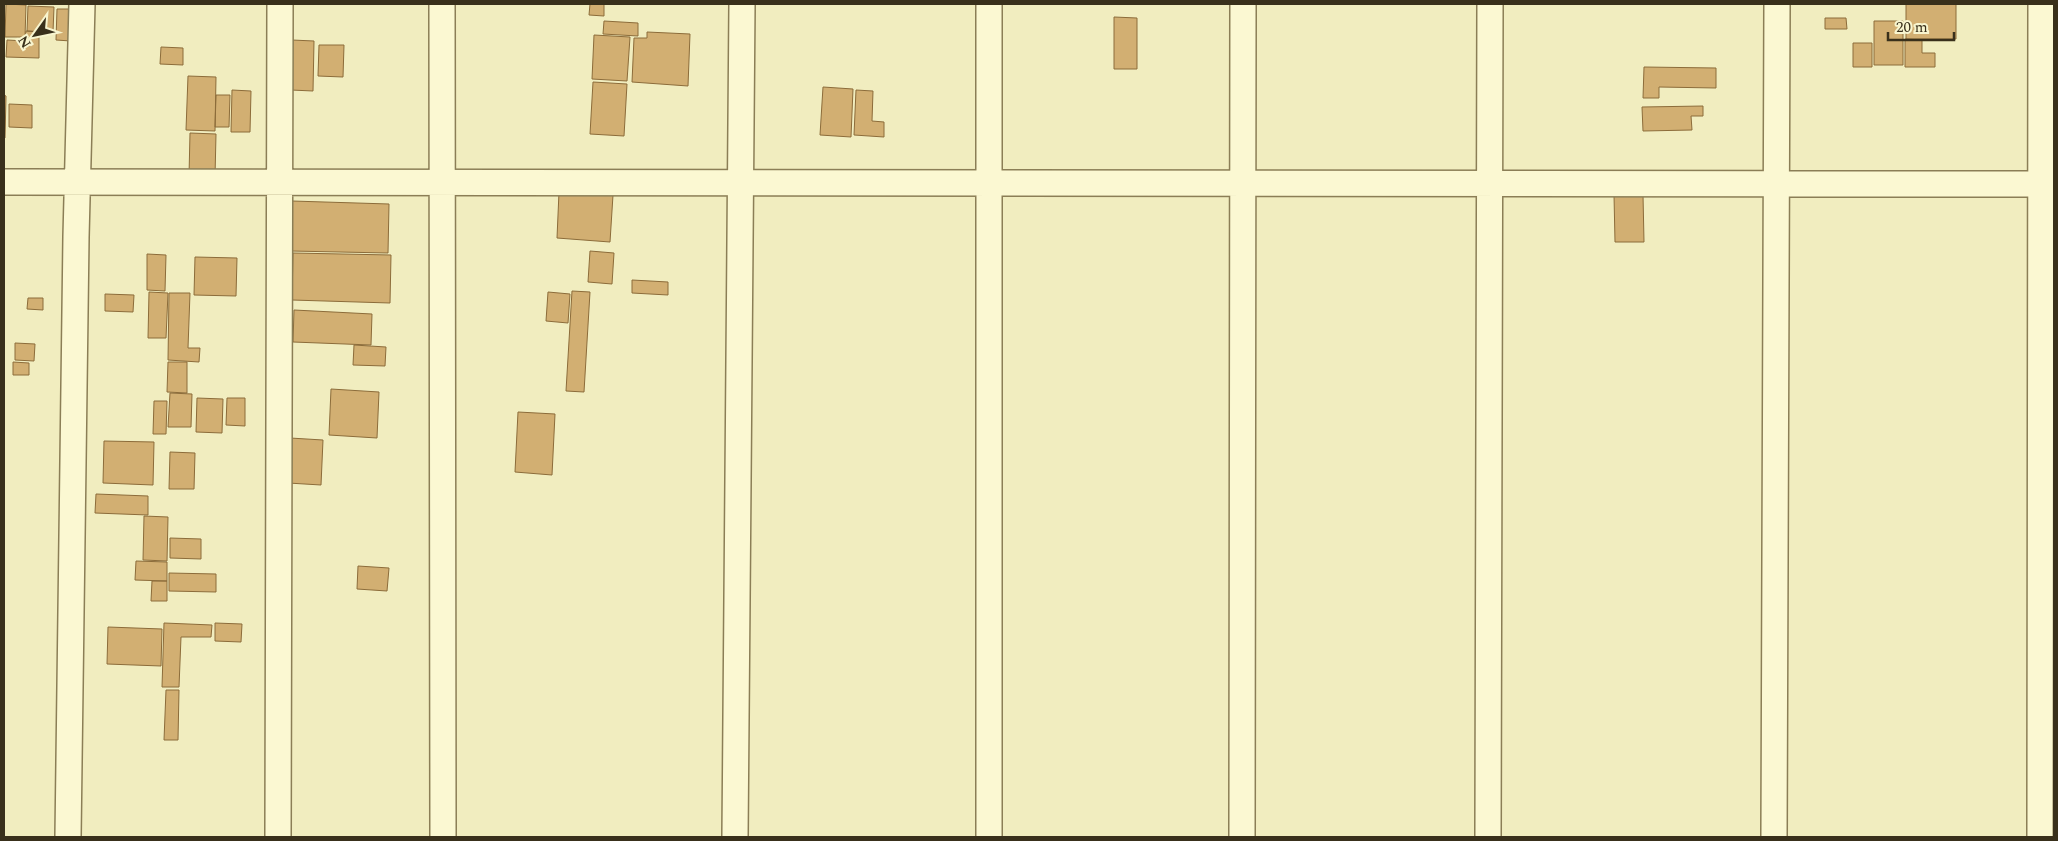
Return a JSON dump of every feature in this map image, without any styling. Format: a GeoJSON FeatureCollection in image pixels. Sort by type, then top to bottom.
{"type":"FeatureCollection","features":[{"type":"Feature","properties":{"kind":"street"},"geometry":{"type":"LineString","coordinates":[[68,837],[82,4]]}},
{"type":"Feature","properties":{"kind":"street"},"geometry":{"type":"LineString","coordinates":[[278,837],[280,4]]}},
{"type":"Feature","properties":{"kind":"street"},"geometry":{"type":"LineString","coordinates":[[442,4],[443,837]]}},
{"type":"Feature","properties":{"kind":"street"},"geometry":{"type":"LineString","coordinates":[[735,837],[742,4]]}},
{"type":"Feature","properties":{"kind":"street"},"geometry":{"type":"LineString","coordinates":[[989,4],[989,837]]}},
{"type":"Feature","properties":{"kind":"street"},"geometry":{"type":"LineString","coordinates":[[1242,837],[1243,4]]}},
{"type":"Feature","properties":{"kind":"street"},"geometry":{"type":"LineString","coordinates":[[1488,837],[1490,4]]}},
{"type":"Feature","properties":{"kind":"street"},"geometry":{"type":"LineString","coordinates":[[1774,837],[1777,4]]}},
{"type":"Feature","properties":{"kind":"street"},"geometry":{"type":"LineString","coordinates":[[2040,837],[2048,184],[2041,4]]}},
{"type":"Feature","properties":{"kind":"street"},"geometry":{"type":"LineString","coordinates":[[4,182],[2048,184]]}},
{"type":"Feature","properties":{"kind":"building"},"geometry":{"type":"Polygon","coordinates":[[[6,4],[26,5],[25,37],[5,37],[6,4]]]}},
{"type":"Feature","properties":{"kind":"building"},"geometry":{"type":"Polygon","coordinates":[[[590,4],[604,4],[604,16],[589,15],[590,4]]]}},
{"type":"Feature","properties":{"kind":"building"},"geometry":{"type":"Polygon","coordinates":[[[1906,4],[1956,4],[1956,39],[1906,39],[1906,4]]]}},
{"type":"Feature","properties":{"kind":"building"},"geometry":{"type":"Polygon","coordinates":[[[28,6],[54,7],[53,32],[27,31],[28,6]]]}},
{"type":"Feature","properties":{"kind":"building"},"geometry":{"type":"Polygon","coordinates":[[[57,9],[72,9],[71,41],[56,40],[57,9]]]}},
{"type":"Feature","properties":{"kind":"building"},"geometry":{"type":"Polygon","coordinates":[[[1114,17],[1137,18],[1137,69],[1114,69],[1114,17]]]}},
{"type":"Feature","properties":{"kind":"building"},"geometry":{"type":"Polygon","coordinates":[[[1825,18],[1846,18],[1847,29],[1825,29],[1825,18]]]}},
{"type":"Feature","properties":{"kind":"building"},"geometry":{"type":"Polygon","coordinates":[[[604,21],[638,23],[638,36],[603,34],[604,21]]]}},
{"type":"Feature","properties":{"kind":"building"},"geometry":{"type":"Polygon","coordinates":[[[1874,21],[1903,21],[1903,65],[1874,65],[1874,21]]]}},
{"type":"Feature","properties":{"kind":"building"},"geometry":{"type":"Polygon","coordinates":[[[26,31],[39,32],[39,58],[6,57],[7,40],[25,41],[26,31]]]}},
{"type":"Feature","properties":{"kind":"building"},"geometry":{"type":"Polygon","coordinates":[[[647,32],[690,34],[688,86],[632,82],[634,38],[647,38],[647,32]]]}},
{"type":"Feature","properties":{"kind":"building"},"geometry":{"type":"Polygon","coordinates":[[[594,35],[630,37],[627,81],[592,79],[594,35]]]}},
{"type":"Feature","properties":{"kind":"building"},"geometry":{"type":"Polygon","coordinates":[[[1905,39],[1922,40],[1922,53],[1935,53],[1935,67],[1905,67],[1905,39]]]}},
{"type":"Feature","properties":{"kind":"building"},"geometry":{"type":"Polygon","coordinates":[[[292,40],[314,41],[313,91],[291,90],[292,40]]]}},
{"type":"Feature","properties":{"kind":"building"},"geometry":{"type":"Polygon","coordinates":[[[1853,43],[1872,43],[1872,67],[1853,67],[1853,43]]]}},
{"type":"Feature","properties":{"kind":"building"},"geometry":{"type":"Polygon","coordinates":[[[319,45],[344,45],[343,77],[318,76],[319,45]]]}},
{"type":"Feature","properties":{"kind":"building"},"geometry":{"type":"Polygon","coordinates":[[[161,47],[183,48],[183,65],[160,64],[161,47]]]}},
{"type":"Feature","properties":{"kind":"building"},"geometry":{"type":"Polygon","coordinates":[[[1644,67],[1716,68],[1716,88],[1659,87],[1659,98],[1643,98],[1644,67]]]}},
{"type":"Feature","properties":{"kind":"building"},"geometry":{"type":"Polygon","coordinates":[[[188,76],[216,77],[215,131],[186,130],[188,76]]]}},
{"type":"Feature","properties":{"kind":"building"},"geometry":{"type":"Polygon","coordinates":[[[593,82],[627,84],[624,136],[590,134],[593,82]]]}},
{"type":"Feature","properties":{"kind":"building"},"geometry":{"type":"Polygon","coordinates":[[[823,87],[853,89],[851,137],[820,135],[823,87]]]}},
{"type":"Feature","properties":{"kind":"building"},"geometry":{"type":"Polygon","coordinates":[[[232,90],[251,91],[250,132],[231,132],[232,90]]]}},
{"type":"Feature","properties":{"kind":"building"},"geometry":{"type":"Polygon","coordinates":[[[856,90],[873,91],[872,121],[884,122],[884,137],[854,135],[856,90]]]}},
{"type":"Feature","properties":{"kind":"building"},"geometry":{"type":"Polygon","coordinates":[[[4,95],[6,96],[5,138],[4,137],[4,95]]]}},
{"type":"Feature","properties":{"kind":"building"},"geometry":{"type":"Polygon","coordinates":[[[216,95],[230,95],[229,127],[215,127],[216,95]]]}},
{"type":"Feature","properties":{"kind":"building"},"geometry":{"type":"Polygon","coordinates":[[[9,104],[32,105],[32,128],[9,127],[9,104]]]}},
{"type":"Feature","properties":{"kind":"building"},"geometry":{"type":"Polygon","coordinates":[[[1703,106],[1703,116],[1691,116],[1692,130],[1643,131],[1642,107],[1703,106]]]}},
{"type":"Feature","properties":{"kind":"building"},"geometry":{"type":"Polygon","coordinates":[[[190,133],[216,134],[215,177],[189,176],[190,133]]]}},
{"type":"Feature","properties":{"kind":"building"},"geometry":{"type":"Polygon","coordinates":[[[559,192],[613,195],[610,242],[557,238],[559,192]]]}},
{"type":"Feature","properties":{"kind":"building"},"geometry":{"type":"Polygon","coordinates":[[[1614,195],[1643,195],[1644,242],[1615,242],[1614,195]]]}},
{"type":"Feature","properties":{"kind":"building"},"geometry":{"type":"Polygon","coordinates":[[[292,201],[389,204],[388,253],[291,251],[292,201]]]}},
{"type":"Feature","properties":{"kind":"building"},"geometry":{"type":"Polygon","coordinates":[[[590,251],[614,253],[612,284],[588,282],[590,251]]]}},
{"type":"Feature","properties":{"kind":"building"},"geometry":{"type":"Polygon","coordinates":[[[293,253],[391,255],[390,303],[292,300],[293,253]]]}},
{"type":"Feature","properties":{"kind":"building"},"geometry":{"type":"Polygon","coordinates":[[[147,254],[166,255],[165,291],[147,290],[147,254]]]}},
{"type":"Feature","properties":{"kind":"building"},"geometry":{"type":"Polygon","coordinates":[[[195,257],[237,258],[236,296],[194,295],[195,257]]]}},
{"type":"Feature","properties":{"kind":"building"},"geometry":{"type":"Polygon","coordinates":[[[632,280],[668,282],[668,295],[632,293],[632,280]]]}},
{"type":"Feature","properties":{"kind":"building"},"geometry":{"type":"Polygon","coordinates":[[[572,291],[590,292],[584,392],[566,391],[572,291]]]}},
{"type":"Feature","properties":{"kind":"building"},"geometry":{"type":"Polygon","coordinates":[[[149,292],[168,293],[166,338],[148,338],[149,292]]]}},
{"type":"Feature","properties":{"kind":"building"},"geometry":{"type":"Polygon","coordinates":[[[548,292],[570,294],[568,323],[546,321],[548,292]]]}},
{"type":"Feature","properties":{"kind":"building"},"geometry":{"type":"Polygon","coordinates":[[[169,293],[190,293],[188,348],[200,348],[199,362],[168,360],[169,293]]]}},
{"type":"Feature","properties":{"kind":"building"},"geometry":{"type":"Polygon","coordinates":[[[105,294],[134,295],[133,312],[105,311],[105,294]]]}},
{"type":"Feature","properties":{"kind":"building"},"geometry":{"type":"Polygon","coordinates":[[[28,298],[43,298],[43,310],[27,309],[28,298]]]}},
{"type":"Feature","properties":{"kind":"building"},"geometry":{"type":"Polygon","coordinates":[[[294,310],[372,314],[371,345],[293,342],[294,310]]]}},
{"type":"Feature","properties":{"kind":"building"},"geometry":{"type":"Polygon","coordinates":[[[15,343],[35,344],[34,361],[15,360],[15,343]]]}},
{"type":"Feature","properties":{"kind":"building"},"geometry":{"type":"Polygon","coordinates":[[[354,345],[386,347],[385,366],[353,365],[354,345]]]}},
{"type":"Feature","properties":{"kind":"building"},"geometry":{"type":"Polygon","coordinates":[[[13,362],[29,363],[29,375],[13,375],[13,362]]]}},
{"type":"Feature","properties":{"kind":"building"},"geometry":{"type":"Polygon","coordinates":[[[168,362],[187,362],[187,393],[167,392],[168,362]]]}},
{"type":"Feature","properties":{"kind":"building"},"geometry":{"type":"Polygon","coordinates":[[[331,389],[379,392],[377,438],[329,435],[331,389]]]}},
{"type":"Feature","properties":{"kind":"building"},"geometry":{"type":"Polygon","coordinates":[[[170,393],[192,394],[191,427],[168,427],[170,393]]]}},
{"type":"Feature","properties":{"kind":"building"},"geometry":{"type":"Polygon","coordinates":[[[197,398],[223,399],[222,433],[196,432],[197,398]]]}},
{"type":"Feature","properties":{"kind":"building"},"geometry":{"type":"Polygon","coordinates":[[[227,398],[245,398],[245,426],[226,425],[227,398]]]}},
{"type":"Feature","properties":{"kind":"building"},"geometry":{"type":"Polygon","coordinates":[[[154,401],[167,401],[166,434],[153,434],[154,401]]]}},
{"type":"Feature","properties":{"kind":"building"},"geometry":{"type":"Polygon","coordinates":[[[518,412],[555,414],[552,475],[515,472],[518,412]]]}},
{"type":"Feature","properties":{"kind":"building"},"geometry":{"type":"Polygon","coordinates":[[[290,438],[323,440],[321,485],[288,483],[290,438]]]}},
{"type":"Feature","properties":{"kind":"building"},"geometry":{"type":"Polygon","coordinates":[[[104,441],[154,442],[153,485],[103,483],[104,441]]]}},
{"type":"Feature","properties":{"kind":"building"},"geometry":{"type":"Polygon","coordinates":[[[170,452],[195,453],[194,489],[169,489],[170,452]]]}},
{"type":"Feature","properties":{"kind":"building"},"geometry":{"type":"Polygon","coordinates":[[[96,494],[148,496],[148,515],[95,513],[96,494]]]}},
{"type":"Feature","properties":{"kind":"building"},"geometry":{"type":"Polygon","coordinates":[[[144,516],[168,517],[167,561],[143,560],[144,516]]]}},
{"type":"Feature","properties":{"kind":"building"},"geometry":{"type":"Polygon","coordinates":[[[170,538],[201,539],[201,559],[170,558],[170,538]]]}},
{"type":"Feature","properties":{"kind":"building"},"geometry":{"type":"Polygon","coordinates":[[[136,561],[167,562],[167,581],[135,580],[136,561]]]}},
{"type":"Feature","properties":{"kind":"building"},"geometry":{"type":"Polygon","coordinates":[[[358,566],[389,568],[387,591],[357,589],[358,566]]]}},
{"type":"Feature","properties":{"kind":"building"},"geometry":{"type":"Polygon","coordinates":[[[169,573],[216,574],[216,592],[169,591],[169,573]]]}},
{"type":"Feature","properties":{"kind":"building"},"geometry":{"type":"Polygon","coordinates":[[[152,581],[167,581],[167,601],[151,601],[152,581]]]}},
{"type":"Feature","properties":{"kind":"building"},"geometry":{"type":"Polygon","coordinates":[[[164,623],[212,625],[211,637],[181,637],[179,687],[162,687],[164,623]]]}},
{"type":"Feature","properties":{"kind":"building"},"geometry":{"type":"Polygon","coordinates":[[[215,623],[242,624],[241,642],[215,641],[215,623]]]}},
{"type":"Feature","properties":{"kind":"building"},"geometry":{"type":"Polygon","coordinates":[[[108,627],[162,629],[161,666],[107,664],[108,627]]]}},
{"type":"Feature","properties":{"kind":"building"},"geometry":{"type":"Polygon","coordinates":[[[166,690],[179,690],[178,740],[164,740],[166,690]]]}}]}
